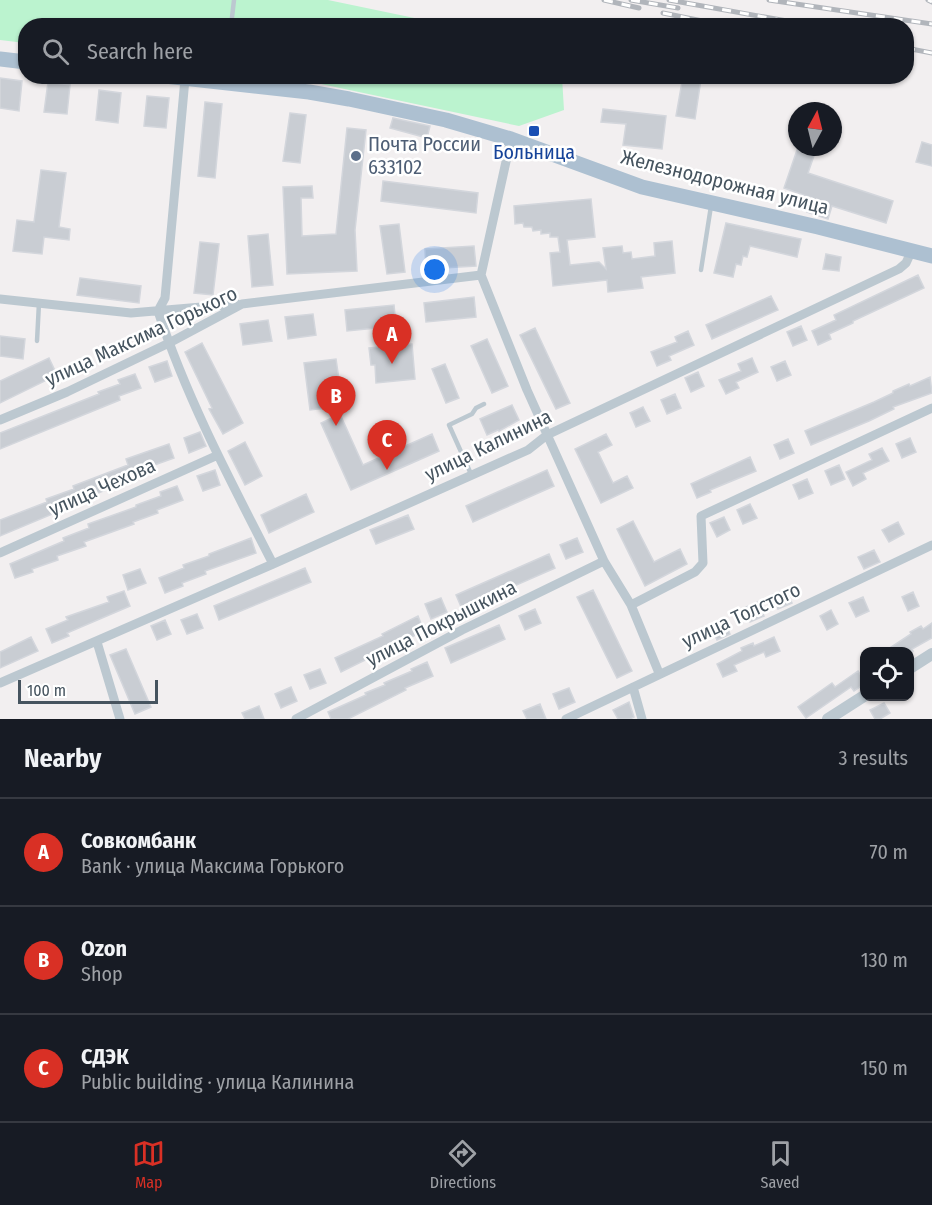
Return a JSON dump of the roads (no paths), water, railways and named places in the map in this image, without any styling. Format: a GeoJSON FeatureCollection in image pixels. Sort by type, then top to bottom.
{"type":"FeatureCollection","features":[{"type":"Feature","properties":{"kind":"main road"},"geometry":{"type":"LineString","coordinates":[[0,59],[18,61]]}},
{"type":"Feature","properties":{"kind":"main road","name":"Железнодорожная улица"},"geometry":{"type":"LineString","coordinates":[[282,84],[446,120],[511,139],[642,188],[932,256]]}},
{"type":"Feature","properties":{"kind":"street"},"geometry":{"type":"LineString","coordinates":[[184,84],[165,298],[158,311],[169,344],[218,454],[273,564]]}},
{"type":"Feature","properties":{"kind":"street"},"geometry":{"type":"LineString","coordinates":[[511,139],[481,275],[527,390],[604,561],[631,605],[659,673]]}},
{"type":"Feature","properties":{"kind":"street","name":"улица Калинина"},"geometry":{"type":"LineString","coordinates":[[0,683],[528,450],[548,435],[899,269],[906,263],[912,250]]}},
{"type":"Feature","properties":{"kind":"street","name":"улица Максима Горького"},"geometry":{"type":"LineString","coordinates":[[0,420],[67,392],[169,344],[242,304],[481,275]]}},
{"type":"Feature","properties":{"kind":"street"},"geometry":{"type":"LineString","coordinates":[[0,300],[130,313],[242,304]]}},
{"type":"Feature","properties":{"kind":"street"},"geometry":{"type":"LineString","coordinates":[[631,605],[694,572],[703,563],[701,516],[932,408]]}},
{"type":"Feature","properties":{"kind":"street","name":"улица Чехова"},"geometry":{"type":"LineString","coordinates":[[0,553],[218,454]]}},
{"type":"Feature","properties":{"kind":"street","name":"улица Толстого"},"geometry":{"type":"LineString","coordinates":[[566,719],[932,545]]}},
{"type":"Feature","properties":{"kind":"street","name":"улица Покрышкина"},"geometry":{"type":"LineString","coordinates":[[296,719],[462,630],[604,561]]}},
{"type":"Feature","properties":{"kind":"street"},"geometry":{"type":"LineString","coordinates":[[97,642],[120,719]]}},
{"type":"Feature","properties":{"kind":"street"},"geometry":{"type":"LineString","coordinates":[[914,665],[932,654]]}},
{"type":"Feature","properties":{"kind":"street"},"geometry":{"type":"LineString","coordinates":[[633,687],[642,719]]}},
{"type":"Feature","properties":{"kind":"street"},"geometry":{"type":"LineString","coordinates":[[828,719],[860,699]]}},
{"type":"Feature","properties":{"kind":"lane"},"geometry":{"type":"LineString","coordinates":[[232,18],[234,0]]}},
{"type":"Feature","properties":{"kind":"lane"},"geometry":{"type":"LineString","coordinates":[[701,270],[712,203]]}},
{"type":"Feature","properties":{"kind":"lane"},"geometry":{"type":"LineString","coordinates":[[38,341],[39,303]]}},
{"type":"Feature","properties":{"kind":"lane"},"geometry":{"type":"LineString","coordinates":[[471,475],[449,425],[472,414],[476,408],[484,404]]}},
{"type":"Feature","properties":{"kind":"railway"},"geometry":{"type":"LineString","coordinates":[[604,0],[639,8]]}},
{"type":"Feature","properties":{"kind":"railway"},"geometry":{"type":"LineString","coordinates":[[631,0],[678,8]]}},
{"type":"Feature","properties":{"kind":"railway"},"geometry":{"type":"LineString","coordinates":[[669,0],[770,18]]}},
{"type":"Feature","properties":{"kind":"railway"},"geometry":{"type":"LineString","coordinates":[[769,0],[891,18]]}},
{"type":"Feature","properties":{"kind":"railway"},"geometry":{"type":"LineString","coordinates":[[928,0],[932,2]]}},
{"type":"Feature","properties":{"kind":"railway"},"geometry":{"type":"LineString","coordinates":[[663,13],[688,18]]}},
{"type":"Feature","properties":{"kind":"railway"},"geometry":{"type":"LineString","coordinates":[[914,21],[932,24]]}},
{"type":"Feature","properties":{"kind":"railway"},"geometry":{"type":"LineString","coordinates":[[914,50],[932,53]]}},
{"type":"Feature","properties":{"kind":"place","name":"Больница"},"geometry":{"type":"Point","coordinates":[534,131]}},
{"type":"Feature","properties":{"kind":"place","name":"Почта России 633102"},"geometry":{"type":"Point","coordinates":[356,156]}},
{"type":"Feature","properties":{"kind":"place","name":"Совкомбанк"},"geometry":{"type":"Point","coordinates":[392,364]}},
{"type":"Feature","properties":{"kind":"place","name":"Ozon"},"geometry":{"type":"Point","coordinates":[336,426]}},
{"type":"Feature","properties":{"kind":"place","name":"СДЭК"},"geometry":{"type":"Point","coordinates":[387,470]}}]}
